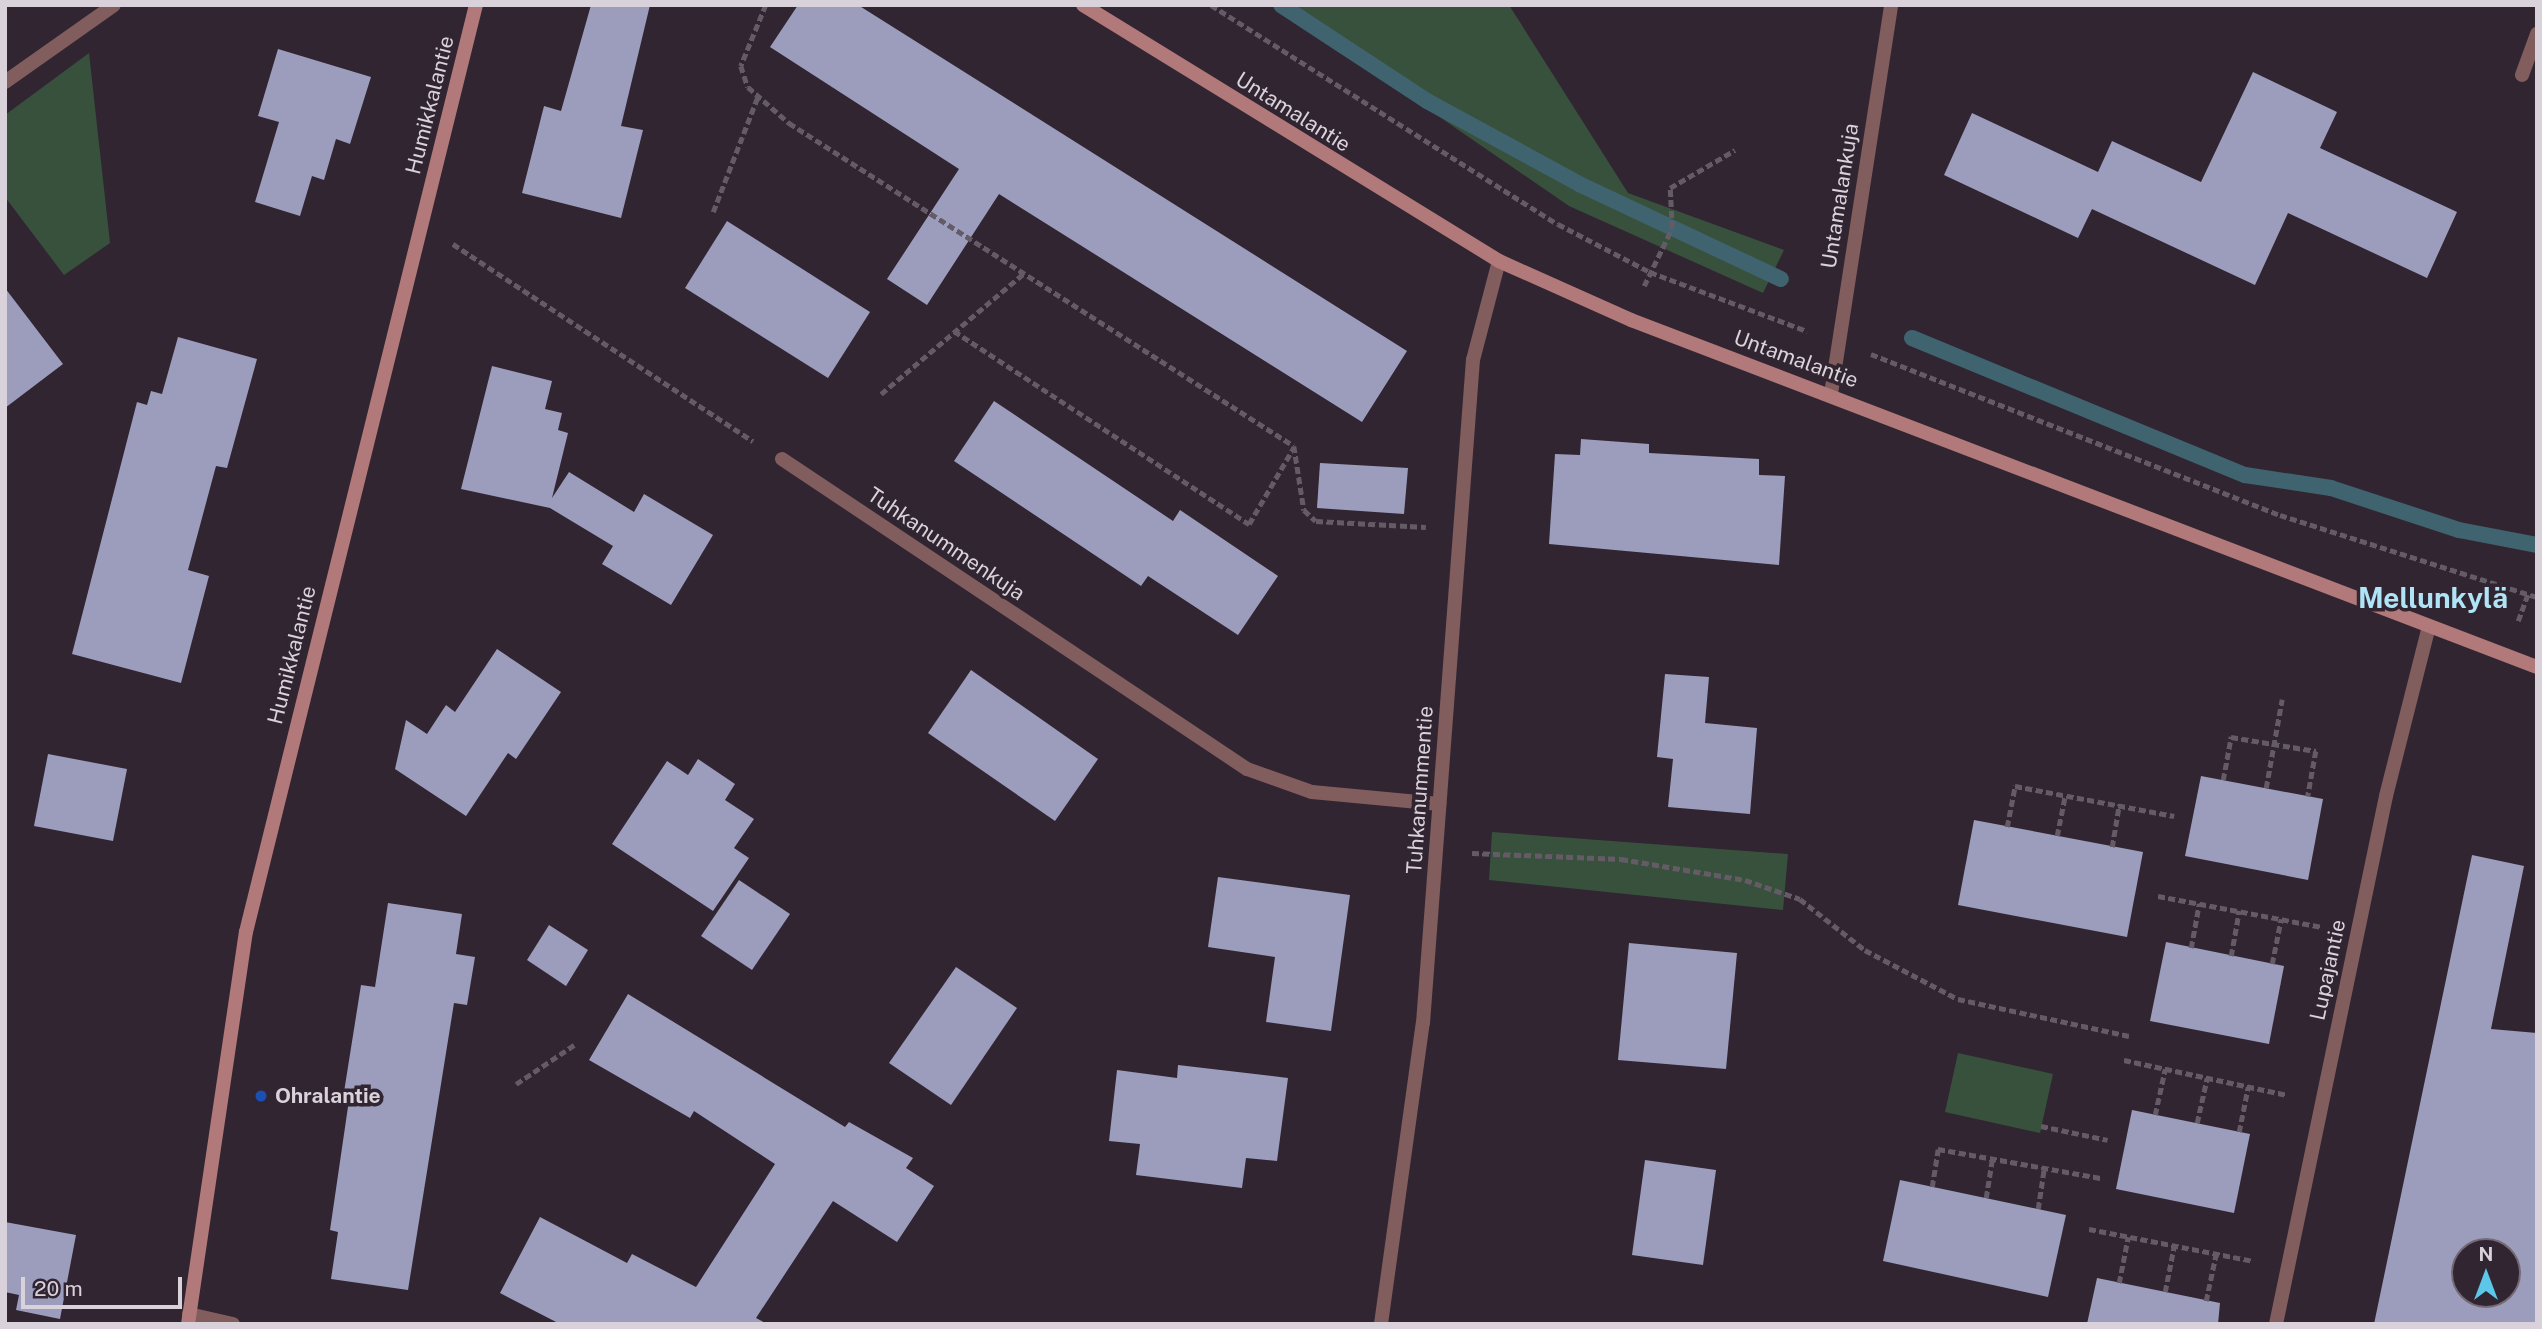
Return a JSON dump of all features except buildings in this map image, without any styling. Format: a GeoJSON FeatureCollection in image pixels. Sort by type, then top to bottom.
{"type":"FeatureCollection","features":[{"type":"Feature","properties":{"kind":"street"},"geometry":{"type":"LineString","coordinates":[[5,82],[114,5]]}},
{"type":"Feature","properties":{"kind":"street","name":"Humikkalantie"},"geometry":{"type":"LineString","coordinates":[[188,1319],[246,932],[477,5]]}},
{"type":"Feature","properties":{"kind":"street","name":"Untamalantie"},"geometry":{"type":"LineString","coordinates":[[1083,5],[1500,261],[1631,320],[1831,394],[2537,667]]}},
{"type":"Feature","properties":{"kind":"street","name":"Untamalankuja"},"geometry":{"type":"LineString","coordinates":[[1831,394],[1891,5]]}},
{"type":"Feature","properties":{"kind":"street"},"geometry":{"type":"LineString","coordinates":[[2522,75],[2537,34]]}},
{"type":"Feature","properties":{"kind":"street","name":"Tuhkanummentie"},"geometry":{"type":"LineString","coordinates":[[1381,1324],[1423,1023],[1473,360],[1500,261]]}},
{"type":"Feature","properties":{"kind":"street","name":"Tuhkanummenkuja"},"geometry":{"type":"LineString","coordinates":[[782,459],[1247,769],[1312,792],[1439,804]]}},
{"type":"Feature","properties":{"kind":"street","name":"Lupajantie"},"geometry":{"type":"LineString","coordinates":[[2276,1324],[2357,933],[2429,626]]}},
{"type":"Feature","properties":{"kind":"street"},"geometry":{"type":"LineString","coordinates":[[188,1319],[233,1324]]}},
{"type":"Feature","properties":{"kind":"path"},"geometry":{"type":"LineString","coordinates":[[765,5],[741,66],[758,96],[789,123],[1294,446],[1304,510],[1316,521],[1461,530]]}},
{"type":"Feature","properties":{"kind":"path"},"geometry":{"type":"LineString","coordinates":[[1211,5],[1558,224],[1650,272],[1785,322]]}},
{"type":"Feature","properties":{"kind":"path"},"geometry":{"type":"LineString","coordinates":[[713,212],[758,96]]}},
{"type":"Feature","properties":{"kind":"path"},"geometry":{"type":"LineString","coordinates":[[1650,272],[1672,228],[1670,188],[1735,150]]}},
{"type":"Feature","properties":{"kind":"path"},"geometry":{"type":"LineString","coordinates":[[457,246],[782,459]]}},
{"type":"Feature","properties":{"kind":"path"},"geometry":{"type":"LineString","coordinates":[[881,394],[1024,273]]}},
{"type":"Feature","properties":{"kind":"path"},"geometry":{"type":"LineString","coordinates":[[954,331],[1248,524],[1294,446]]}},
{"type":"Feature","properties":{"kind":"path"},"geometry":{"type":"LineString","coordinates":[[1875,355],[1916,376],[2280,515],[2537,597]]}},
{"type":"Feature","properties":{"kind":"path"},"geometry":{"type":"LineString","coordinates":[[2266,788],[2283,699]]}},
{"type":"Feature","properties":{"kind":"path"},"geometry":{"type":"LineString","coordinates":[[2223,780],[2231,737],[2316,751],[2308,796]]}},
{"type":"Feature","properties":{"kind":"path"},"geometry":{"type":"LineString","coordinates":[[2007,827],[2015,786],[2174,816]]}},
{"type":"Feature","properties":{"kind":"path"},"geometry":{"type":"LineString","coordinates":[[2057,836],[2066,796]]}},
{"type":"Feature","properties":{"kind":"path"},"geometry":{"type":"LineString","coordinates":[[2112,847],[2119,805]]}},
{"type":"Feature","properties":{"kind":"path"},"geometry":{"type":"LineString","coordinates":[[1436,849],[1621,859],[1745,880],[1800,899],[1865,950],[1958,999],[2129,1036]]}},
{"type":"Feature","properties":{"kind":"path"},"geometry":{"type":"LineString","coordinates":[[2158,895],[2357,933]]}},
{"type":"Feature","properties":{"kind":"path"},"geometry":{"type":"LineString","coordinates":[[2191,948],[2199,904]]}},
{"type":"Feature","properties":{"kind":"path"},"geometry":{"type":"LineString","coordinates":[[2231,956],[2239,911]]}},
{"type":"Feature","properties":{"kind":"path"},"geometry":{"type":"LineString","coordinates":[[2272,964],[2281,919]]}},
{"type":"Feature","properties":{"kind":"path"},"geometry":{"type":"LineString","coordinates":[[516,1084],[574,1045]]}},
{"type":"Feature","properties":{"kind":"path"},"geometry":{"type":"LineString","coordinates":[[2124,1060],[2323,1102]]}},
{"type":"Feature","properties":{"kind":"path"},"geometry":{"type":"LineString","coordinates":[[2155,1115],[2165,1069]]}},
{"type":"Feature","properties":{"kind":"path"},"geometry":{"type":"LineString","coordinates":[[2197,1123],[2207,1077]]}},
{"type":"Feature","properties":{"kind":"path"},"geometry":{"type":"LineString","coordinates":[[2239,1132],[2248,1087]]}},
{"type":"Feature","properties":{"kind":"path"},"geometry":{"type":"LineString","coordinates":[[2041,1126],[2108,1140]]}},
{"type":"Feature","properties":{"kind":"path"},"geometry":{"type":"LineString","coordinates":[[1932,1187],[1938,1149],[2100,1178]]}},
{"type":"Feature","properties":{"kind":"path"},"geometry":{"type":"LineString","coordinates":[[1986,1198],[1992,1159]]}},
{"type":"Feature","properties":{"kind":"path"},"geometry":{"type":"LineString","coordinates":[[2038,1209],[2044,1169]]}},
{"type":"Feature","properties":{"kind":"path"},"geometry":{"type":"LineString","coordinates":[[2089,1229],[2288,1268]]}},
{"type":"Feature","properties":{"kind":"path"},"geometry":{"type":"LineString","coordinates":[[2119,1283],[2128,1237]]}},
{"type":"Feature","properties":{"kind":"path"},"geometry":{"type":"LineString","coordinates":[[2165,1292],[2174,1246]]}},
{"type":"Feature","properties":{"kind":"path"},"geometry":{"type":"LineString","coordinates":[[2206,1301],[2216,1254]]}},
{"type":"Feature","properties":{"kind":"green space"},"geometry":{"type":"Polygon","coordinates":[[[1277,5],[1509,5],[1628,193],[1784,250],[1763,293],[1569,206],[1277,5]]]}},
{"type":"Feature","properties":{"kind":"green space"},"geometry":{"type":"Polygon","coordinates":[[[89,53],[110,243],[64,275],[5,197],[5,115],[89,53]]]}},
{"type":"Feature","properties":{"kind":"green space"},"geometry":{"type":"Polygon","coordinates":[[[1492,832],[1788,854],[1783,910],[1489,880],[1492,832]]]}},
{"type":"Feature","properties":{"kind":"green space"},"geometry":{"type":"Polygon","coordinates":[[[1958,1053],[2053,1074],[2040,1133],[1945,1112],[1958,1053]]]}},
{"type":"Feature","properties":{"kind":"waterway"},"geometry":{"type":"LineString","coordinates":[[1281,5],[1427,101],[1579,184],[1781,279]]}},
{"type":"Feature","properties":{"kind":"waterway"},"geometry":{"type":"LineString","coordinates":[[1912,338],[2245,475],[2331,488],[2459,530],[2537,545]]}},
{"type":"Feature","properties":{"kind":"place","name":"Ohralantie"},"geometry":{"type":"Point","coordinates":[261,1096]}},
{"type":"Feature","properties":{"kind":"district","name":"Mellunkylä"},"geometry":{"type":"Point","coordinates":[2433,598]}}]}
